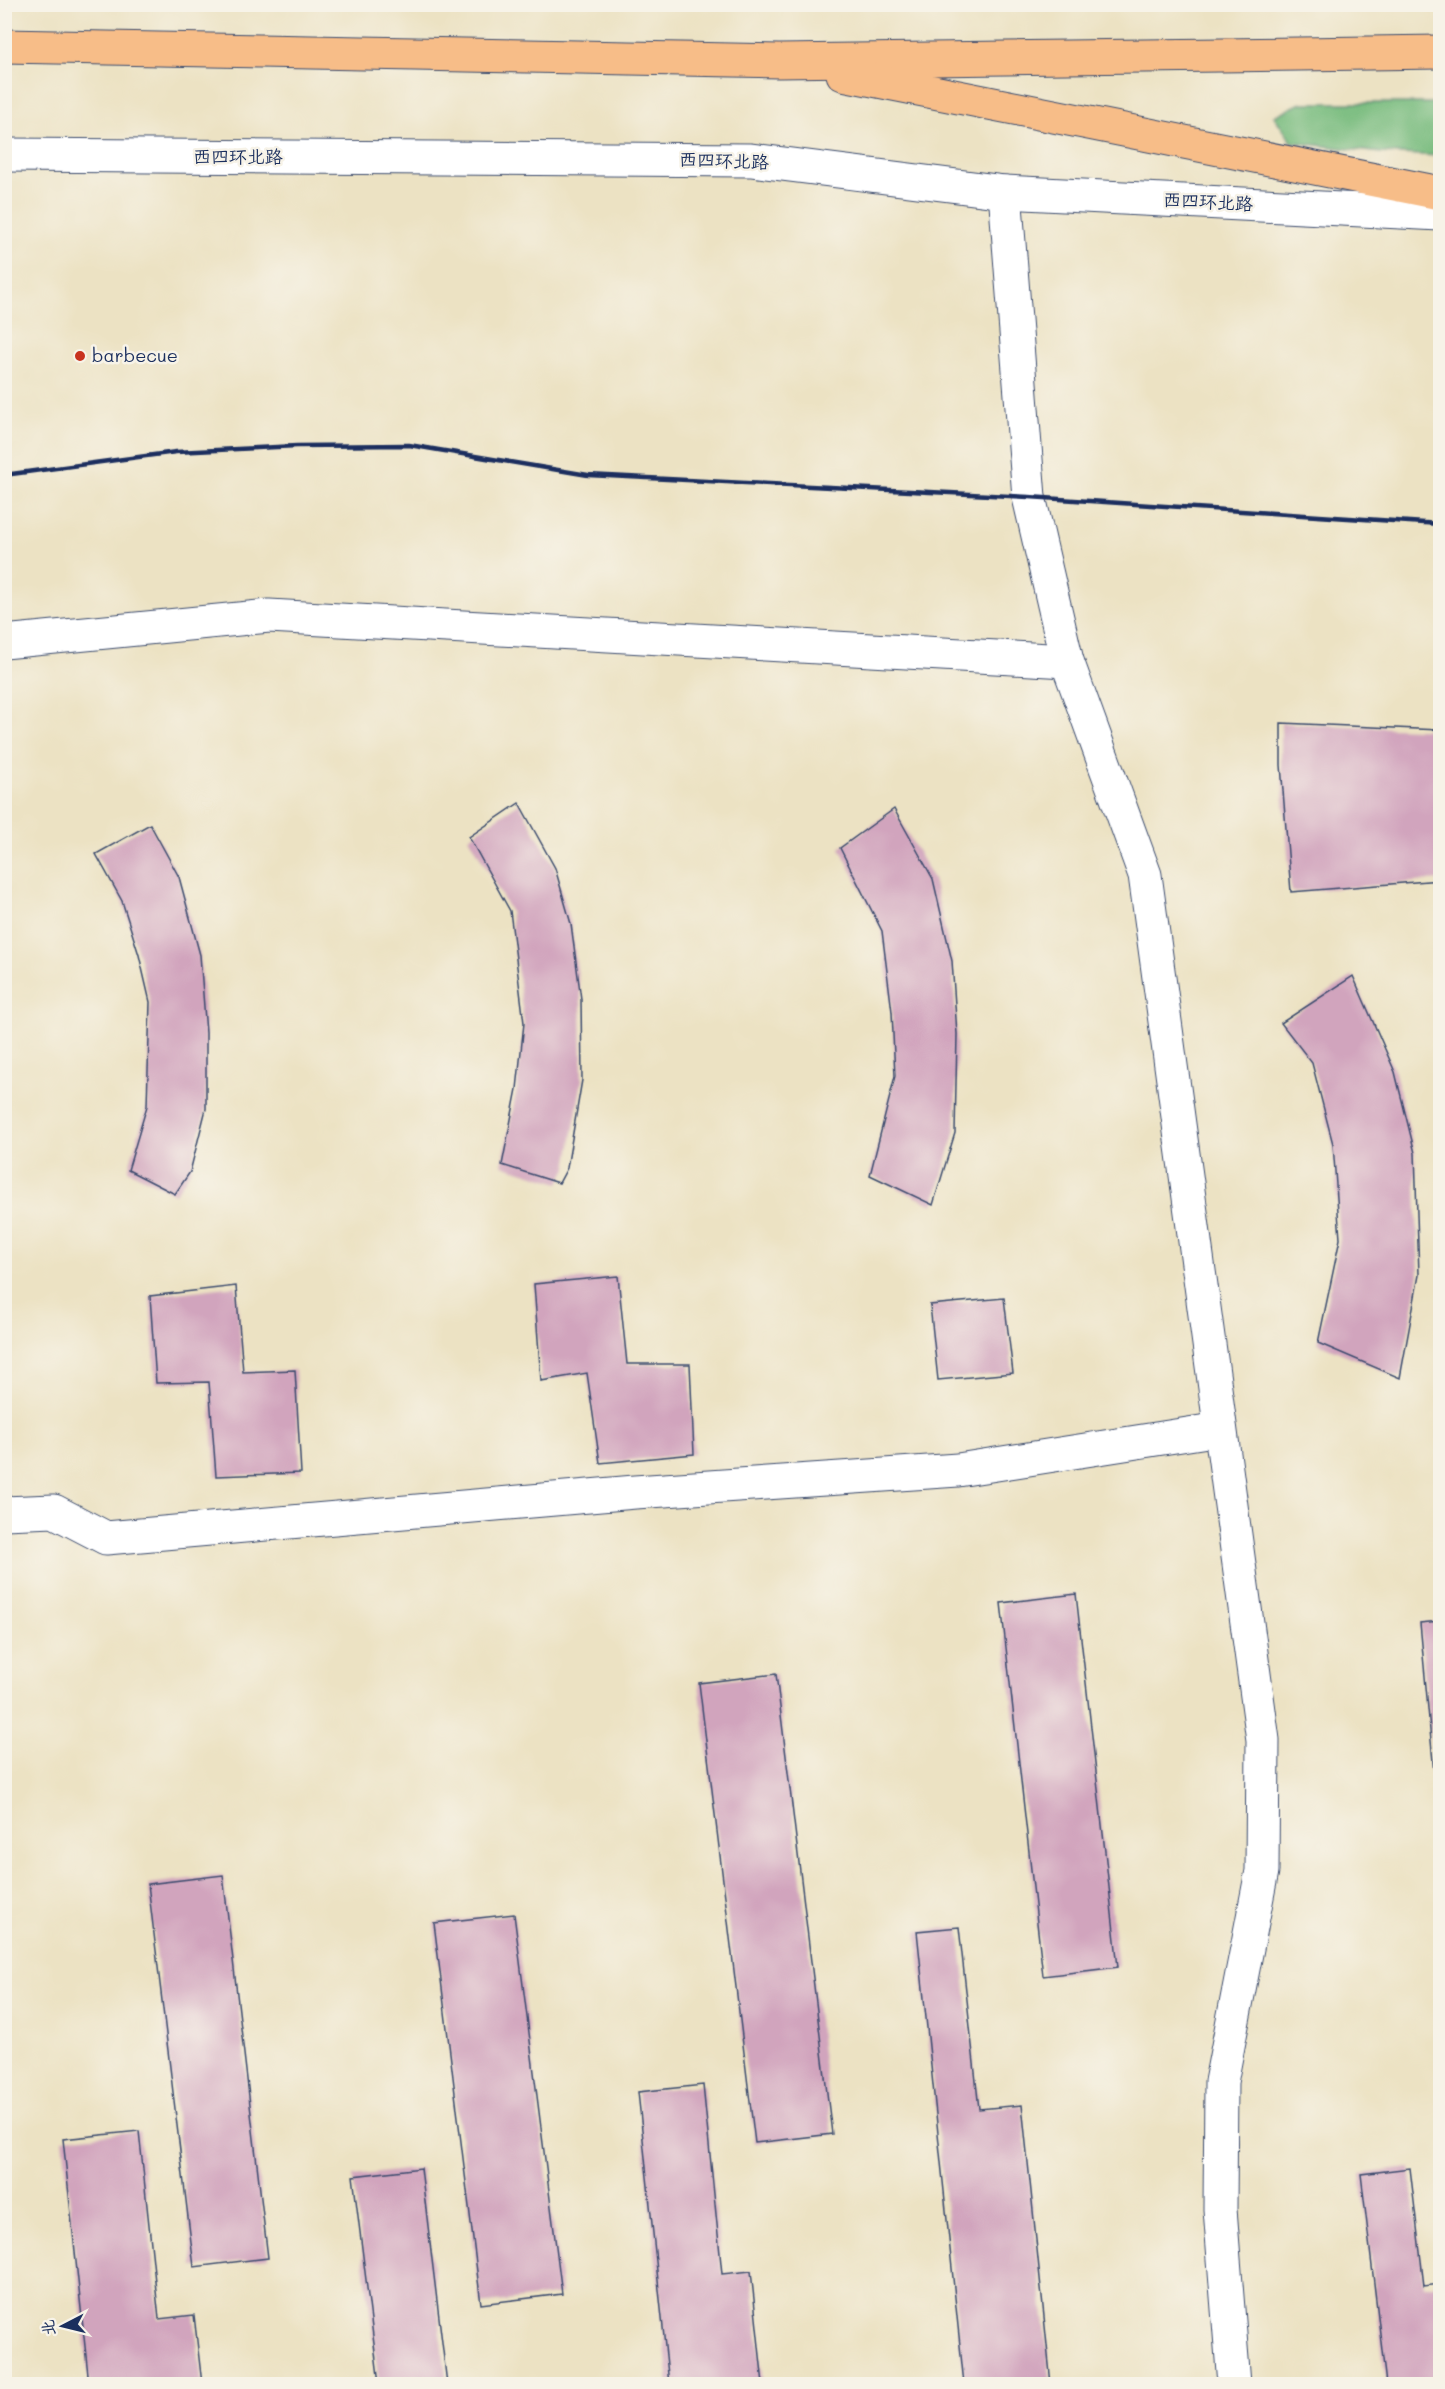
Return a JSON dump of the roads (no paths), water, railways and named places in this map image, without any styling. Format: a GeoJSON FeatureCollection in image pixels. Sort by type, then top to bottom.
{"type":"FeatureCollection","features":[{"type":"Feature","properties":{"kind":"highway"},"geometry":{"type":"LineString","coordinates":[[4,46],[779,61],[1440,52]]}},
{"type":"Feature","properties":{"kind":"highway"},"geometry":{"type":"LineString","coordinates":[[779,61],[1440,193]]}},
{"type":"Feature","properties":{"kind":"street","name":"西四环北路"},"geometry":{"type":"LineString","coordinates":[[4,155],[751,160],[1005,192],[1440,214]]}},
{"type":"Feature","properties":{"kind":"street"},"geometry":{"type":"LineString","coordinates":[[1005,192],[1029,497],[1067,661],[1144,875],[1263,1740],[1262,1871],[1221,2082],[1220,2209],[1234,2385]]}},
{"type":"Feature","properties":{"kind":"street"},"geometry":{"type":"LineString","coordinates":[[4,642],[269,616],[1067,661]]}},
{"type":"Feature","properties":{"kind":"street"},"geometry":{"type":"LineString","coordinates":[[4,1513],[54,1511],[106,1538],[635,1492],[958,1470],[1220,1429]]}},
{"type":"Feature","properties":{"kind":"railway"},"geometry":{"type":"LineString","coordinates":[[4,475],[176,452],[297,446],[409,445],[588,475],[1029,497],[1440,524]]}},
{"type":"Feature","properties":{"kind":"place","name":"barbecue"},"geometry":{"type":"Point","coordinates":[80,356]}}]}
